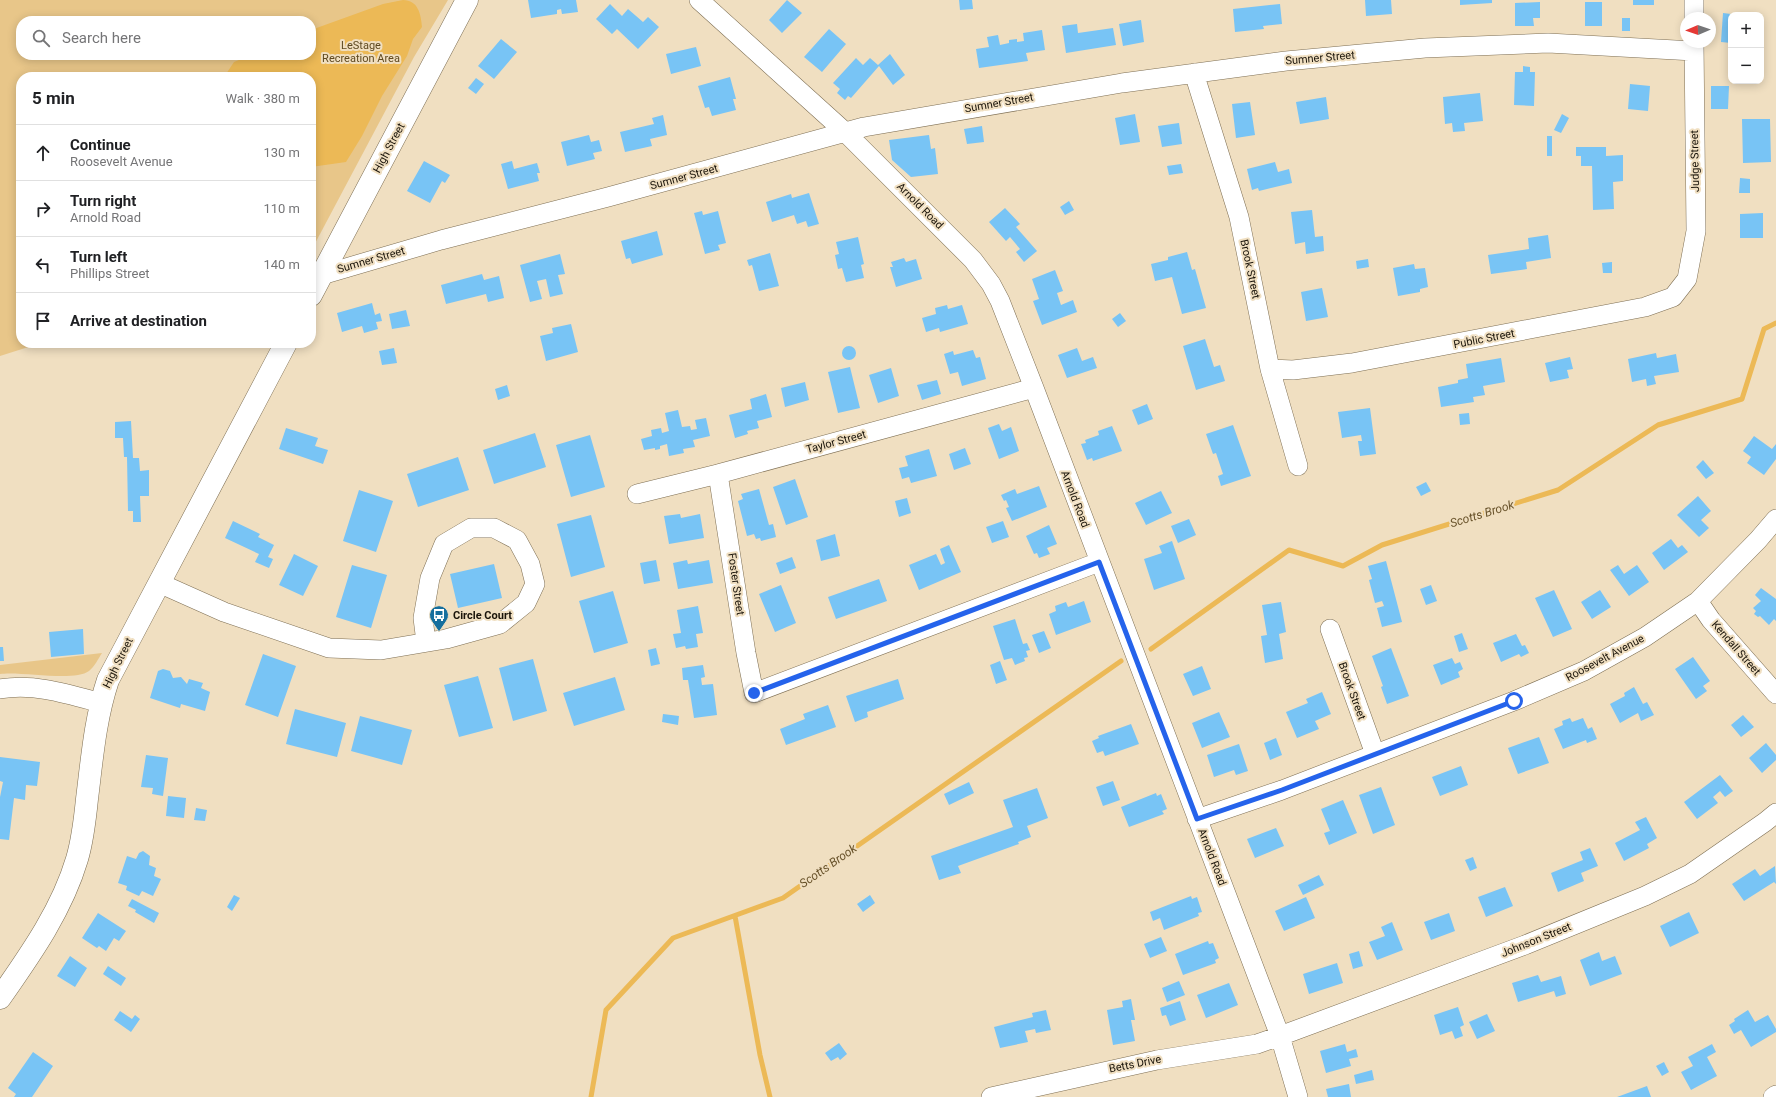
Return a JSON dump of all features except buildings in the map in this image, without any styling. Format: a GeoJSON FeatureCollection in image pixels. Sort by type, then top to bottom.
{"type":"FeatureCollection","features":[{"type":"Feature","properties":{"kind":"street","name":"High Street"},"geometry":{"type":"LineString","coordinates":[[316,286],[467,0]]}},
{"type":"Feature","properties":{"kind":"street","name":"Arnold Road"},"geometry":{"type":"LineString","coordinates":[[699,0],[846,132],[961,246],[983,272],[1000,301],[1280,1036],[1298,1097]]}},
{"type":"Feature","properties":{"kind":"street"},"geometry":{"type":"LineString","coordinates":[[1694,0],[1694,12]]}},
{"type":"Feature","properties":{"kind":"street","name":"Sumner Street"},"geometry":{"type":"LineString","coordinates":[[322,275],[441,240],[616,195],[864,127],[981,106],[1194,73],[1286,61],[1425,48],[1548,43],[1680,46]]}},
{"type":"Feature","properties":{"kind":"street","name":"Judge Street"},"geometry":{"type":"LineString","coordinates":[[1687,280],[1696,231],[1694,48]]}},
{"type":"Feature","properties":{"kind":"street","name":"Brook Street"},"geometry":{"type":"LineString","coordinates":[[1194,73],[1239,217],[1270,369],[1298,466]]}},
{"type":"Feature","properties":{"kind":"street","name":"Public Street"},"geometry":{"type":"LineString","coordinates":[[1270,369],[1293,370],[1352,363],[1645,307],[1673,297],[1687,280]]}},
{"type":"Feature","properties":{"kind":"street","name":"High Street"},"geometry":{"type":"LineString","coordinates":[[0,998],[24,965],[52,917],[68,884],[75,864],[83,832],[95,732],[101,703],[108,680],[283,348]]}},
{"type":"Feature","properties":{"kind":"street","name":"Taylor Street"},"geometry":{"type":"LineString","coordinates":[[637,494],[718,474],[1034,388]]}},
{"type":"Feature","properties":{"kind":"street","name":"Foster Street"},"geometry":{"type":"LineString","coordinates":[[718,474],[746,654],[754,693],[1099,562]]}},
{"type":"Feature","properties":{"kind":"street","name":"Roosevelt Avenue"},"geometry":{"type":"LineString","coordinates":[[1197,819],[1282,790],[1514,701],[1584,671],[1644,636],[1698,601],[1758,540],[1776,519]]}},
{"type":"Feature","properties":{"kind":"street"},"geometry":{"type":"LineString","coordinates":[[159,583],[224,612],[329,648],[381,650],[446,639],[500,624],[526,603],[535,584],[530,564],[517,540],[494,528],[470,528],[444,544],[430,578],[423,618],[426,642]]}},
{"type":"Feature","properties":{"kind":"street","name":"Kendall Street"},"geometry":{"type":"LineString","coordinates":[[1698,601],[1711,620],[1776,694]]}},
{"type":"Feature","properties":{"kind":"street","name":"Brook Street"},"geometry":{"type":"LineString","coordinates":[[1330,629],[1375,754]]}},
{"type":"Feature","properties":{"kind":"street"},"geometry":{"type":"LineString","coordinates":[[0,689],[22,687],[38,689],[101,703]]}},
{"type":"Feature","properties":{"kind":"street","name":"Johnson Street"},"geometry":{"type":"LineString","coordinates":[[1280,1036],[1525,945],[1645,896],[1690,874],[1776,813]]}},
{"type":"Feature","properties":{"kind":"street","name":"Betts Drive"},"geometry":{"type":"LineString","coordinates":[[991,1097],[1157,1060],[1257,1044],[1280,1036]]}},
{"type":"Feature","properties":{"kind":"street"},"geometry":{"type":"LineString","coordinates":[[1773,1097],[1776,1094]]}},
{"type":"Feature","properties":{"kind":"green space","name":"LeStage Recreation Area"},"geometry":{"type":"Polygon","coordinates":[[[0,0],[448,0],[414,57],[316,242],[316,72],[16,72],[16,348],[25,348],[0,356],[0,0]]]}},
{"type":"Feature","properties":{"kind":"green space"},"geometry":{"type":"Polygon","coordinates":[[[102,653],[95,665],[89,671],[82,674],[60,676],[9,673],[0,674],[0,665],[102,653]]]}},
{"type":"Feature","properties":{"kind":"shaded area"},"geometry":{"type":"Polygon","coordinates":[[[403,0],[412,2],[420,13],[422,27],[413,39],[407,56],[382,96],[362,136],[346,162],[316,166],[316,72],[227,72],[234,62],[239,60],[316,60],[316,28],[383,4],[403,0]]]}},
{"type":"Feature","properties":{"kind":"waterway","name":"Scotts Brook"},"geometry":{"type":"LineString","coordinates":[[1151,649],[1289,550],[1343,566],[1382,545],[1558,490],[1658,425],[1742,399],[1764,329],[1776,323]]}},
{"type":"Feature","properties":{"kind":"waterway","name":"Scotts Brook"},"geometry":{"type":"LineString","coordinates":[[591,1097],[606,1010],[673,938],[783,898],[1121,661]]}},
{"type":"Feature","properties":{"kind":"waterway"},"geometry":{"type":"LineString","coordinates":[[735,916],[760,1055],[770,1097]]}},
{"type":"Feature","properties":{"kind":"place","name":"Circle Court"},"geometry":{"type":"Point","coordinates":[439,632]}},
{"type":"Feature","properties":{"kind":"route"},"geometry":{"type":"LineString","coordinates":[[754,693],[1099,562],[1197,819],[1282,790],[1429,732],[1514,701]]}}]}
